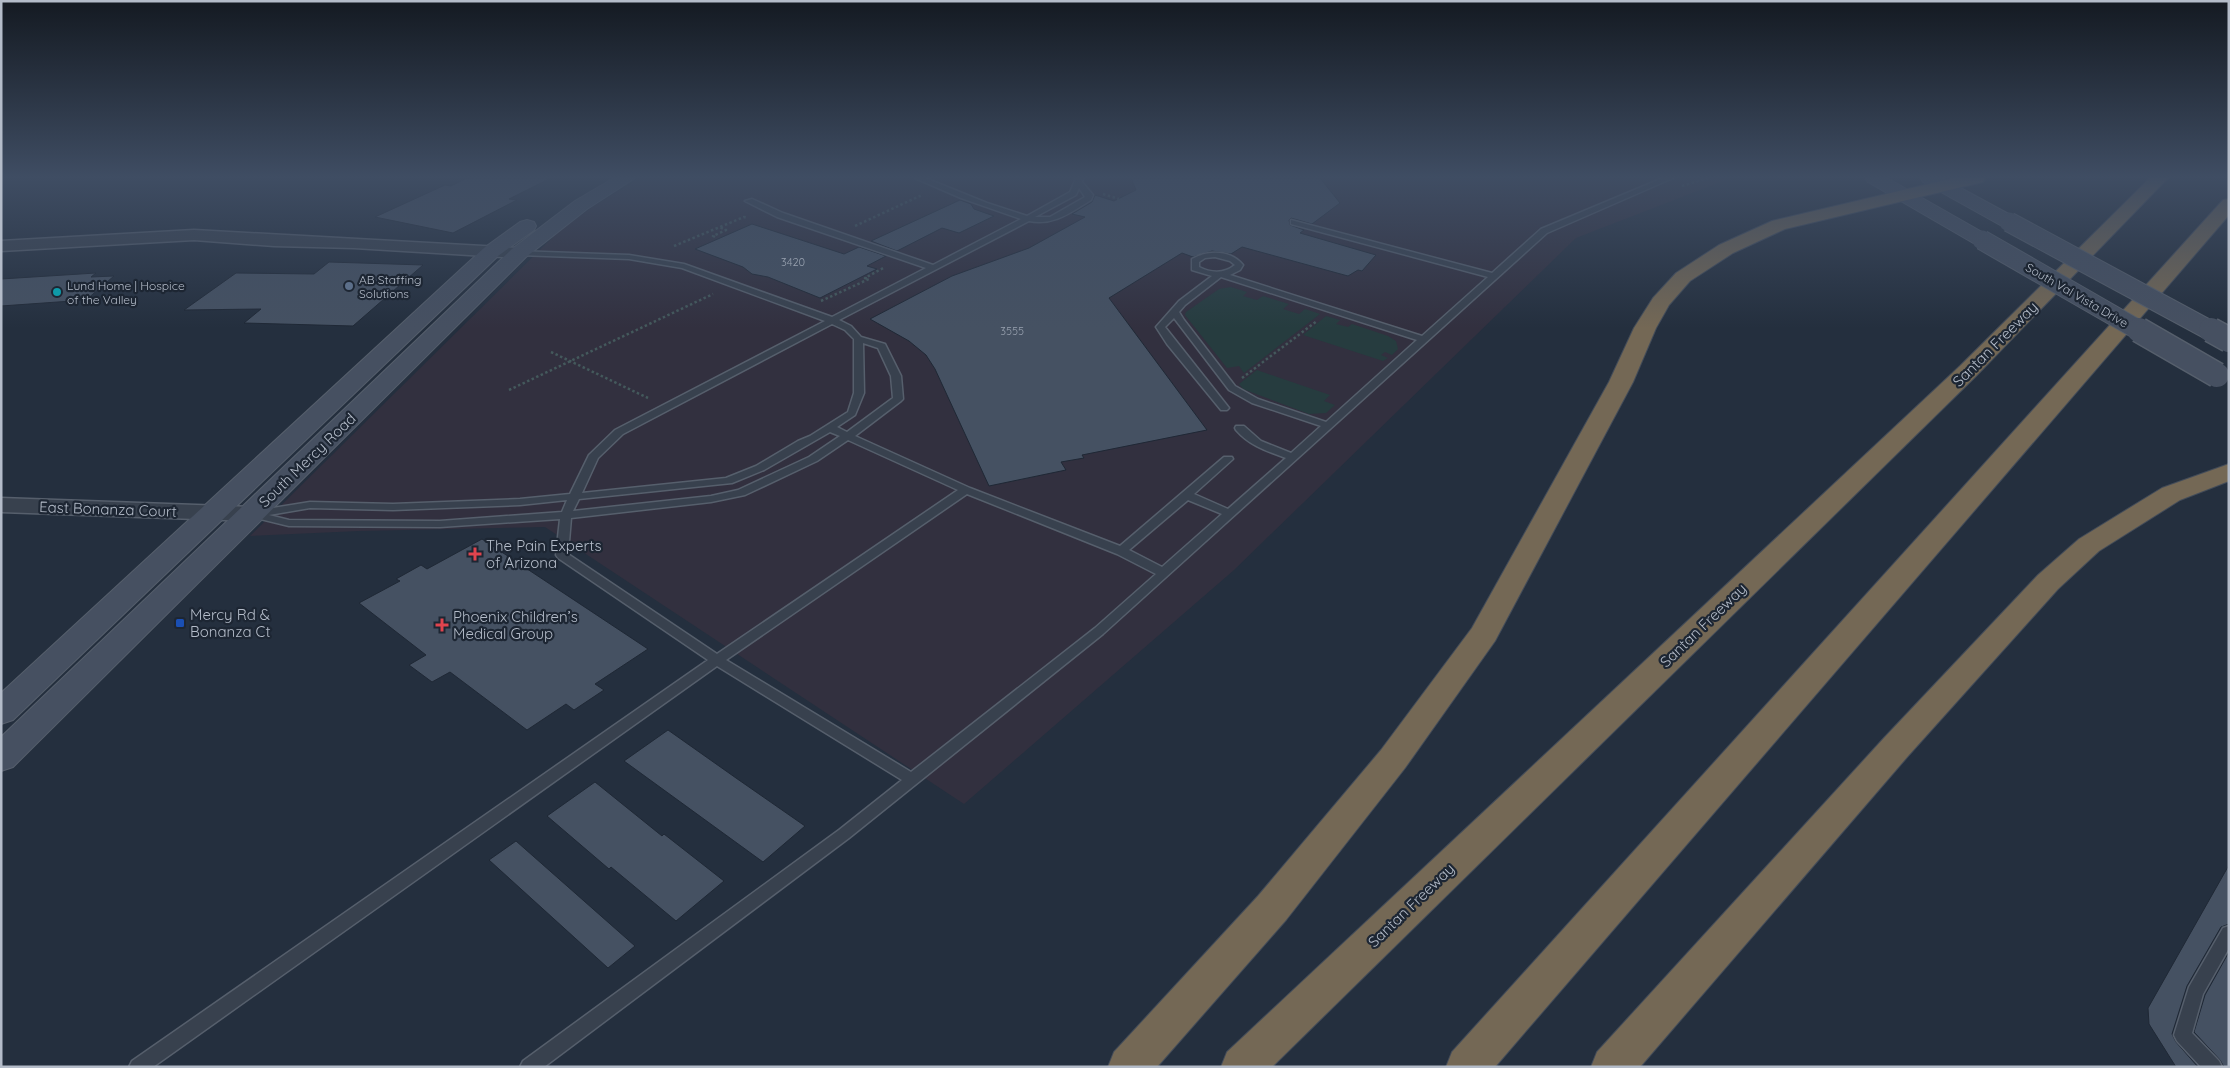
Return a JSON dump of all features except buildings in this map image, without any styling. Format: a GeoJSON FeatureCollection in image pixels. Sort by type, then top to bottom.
{"type":"FeatureCollection","features":[{"type":"Feature","properties":{"kind":"highway"},"geometry":{"type":"LineString","coordinates":[[1129,1067],[1272,908],[1393,759],[1484,634],[1586,448],[1660,302],[1683,277],[1726,249],[1773,228]]}},
{"type":"Feature","properties":{"kind":"highway","name":"Santan Freeway"},"geometry":{"type":"LineString","coordinates":[[1242,1067],[1968,371],[2110,228]]}},
{"type":"Feature","properties":{"kind":"highway"},"geometry":{"type":"LineString","coordinates":[[1468,1067],[2208,228]]}},
{"type":"Feature","properties":{"kind":"highway"},"geometry":{"type":"LineString","coordinates":[[1612,1067],[1896,747],[2048,582],[2089,545],[2171,494],[2229,472]]}},
{"type":"Feature","properties":{"kind":"main road","name":"South Mercy Road"},"geometry":{"type":"LineString","coordinates":[[1,712],[492,252],[525,228]]}},
{"type":"Feature","properties":{"kind":"main road","name":"South Mercy Road"},"geometry":{"type":"LineString","coordinates":[[1,758],[519,253],[551,228]]}},
{"type":"Feature","properties":{"kind":"main road","name":"South Val Vista Drive"},"geometry":{"type":"LineString","coordinates":[[1961,228],[2223,378]]}},
{"type":"Feature","properties":{"kind":"main road"},"geometry":{"type":"LineString","coordinates":[[2020,228],[2229,340]]}},
{"type":"Feature","properties":{"kind":"street"},"geometry":{"type":"LineString","coordinates":[[1,246],[194,235],[274,241],[354,242],[519,253]]}},
{"type":"Feature","properties":{"kind":"street","name":"East Bonanza Court"},"geometry":{"type":"LineString","coordinates":[[1,505],[252,514]]}},
{"type":"Feature","properties":{"kind":"lane"},"geometry":{"type":"LineString","coordinates":[[818,228],[934,268]]}},
{"type":"Feature","properties":{"kind":"lane"},"geometry":{"type":"LineString","coordinates":[[912,779],[718,660],[562,555],[566,515],[593,457],[619,432],[1010,228]]}},
{"type":"Feature","properties":{"kind":"lane"},"geometry":{"type":"LineString","coordinates":[[1316,228],[1494,276]]}},
{"type":"Feature","properties":{"kind":"lane"},"geometry":{"type":"LineString","coordinates":[[529,1067],[844,834],[1099,631],[1329,426],[1512,258],[1550,228]]}},
{"type":"Feature","properties":{"kind":"lane"},"geometry":{"type":"LineString","coordinates":[[252,514],[289,523],[440,524],[566,515],[701,501],[741,493],[813,459],[898,399],[896,376],[882,346],[858,339],[848,328],[833,321],[684,266],[629,257],[519,253]]}},
{"type":"Feature","properties":{"kind":"lane"},"geometry":{"type":"LineString","coordinates":[[1224,408],[1160,327],[1182,303],[1220,274],[1233,271],[1238,265],[1237,262],[1227,256],[1203,256],[1194,261],[1195,268],[1199,270],[1220,274],[1422,339]]}},
{"type":"Feature","properties":{"kind":"lane"},"geometry":{"type":"LineString","coordinates":[[1175,312],[1231,386],[1255,401],[1329,426]]}},
{"type":"Feature","properties":{"kind":"lane"},"geometry":{"type":"LineString","coordinates":[[252,514],[310,505],[439,506],[574,497],[728,481],[760,468],[830,428],[852,413],[859,393],[858,339]]}},
{"type":"Feature","properties":{"kind":"lane"},"geometry":{"type":"LineString","coordinates":[[830,428],[966,490],[1121,551],[1164,574]]}},
{"type":"Feature","properties":{"kind":"lane"},"geometry":{"type":"LineString","coordinates":[[1240,428],[1247,438],[1255,443],[1294,457]]}},
{"type":"Feature","properties":{"kind":"lane"},"geometry":{"type":"LineString","coordinates":[[1121,551],[1228,459]]}},
{"type":"Feature","properties":{"kind":"lane"},"geometry":{"type":"LineString","coordinates":[[138,1067],[718,660],[966,490]]}},
{"type":"Feature","properties":{"kind":"lane"},"geometry":{"type":"LineString","coordinates":[[1187,495],[1230,514]]}},
{"type":"Feature","properties":{"kind":"lane"},"geometry":{"type":"LineString","coordinates":[[2213,1067],[2183,1035],[2195,992],[2229,934]]}},
{"type":"Feature","properties":{"kind":"path"},"geometry":{"type":"LineString","coordinates":[[674,246],[716,228]]}},
{"type":"Feature","properties":{"kind":"path"},"geometry":{"type":"LineString","coordinates":[[715,236],[713,236],[726,230],[720,228]]}},
{"type":"Feature","properties":{"kind":"path"},"geometry":{"type":"LineString","coordinates":[[836,234],[849,228]]}},
{"type":"Feature","properties":{"kind":"path"},"geometry":{"type":"LineString","coordinates":[[877,264],[897,271],[902,269],[920,275]]}},
{"type":"Feature","properties":{"kind":"path"},"geometry":{"type":"LineString","coordinates":[[804,310],[839,291],[843,292],[868,279],[865,278],[885,267]]}},
{"type":"Feature","properties":{"kind":"path"},"geometry":{"type":"LineString","coordinates":[[509,390],[734,284]]}},
{"type":"Feature","properties":{"kind":"path"},"geometry":{"type":"LineString","coordinates":[[1231,386],[1331,310]]}},
{"type":"Feature","properties":{"kind":"path"},"geometry":{"type":"LineString","coordinates":[[552,352],[655,402]]}},
{"type":"Feature","properties":{"kind":"shaded area"},"geometry":{"type":"Polygon","coordinates":[[[564,228],[1602,228],[1576,238],[1234,570],[964,804],[545,527],[359,531],[250,536],[564,228]]]}},
{"type":"Feature","properties":{"kind":"green space"},"geometry":{"type":"Polygon","coordinates":[[[1231,287],[1247,292],[1243,296],[1257,300],[1263,296],[1289,304],[1283,309],[1299,314],[1305,309],[1320,314],[1244,373],[1239,366],[1227,368],[1185,315],[1186,312],[1219,289],[1231,287]]]}},
{"type":"Feature","properties":{"kind":"green space"},"geometry":{"type":"Polygon","coordinates":[[[1326,316],[1340,320],[1336,324],[1348,327],[1352,324],[1388,336],[1396,341],[1398,349],[1392,355],[1385,352],[1381,355],[1388,358],[1383,361],[1303,335],[1326,316]]]}},
{"type":"Feature","properties":{"kind":"green space"},"geometry":{"type":"Polygon","coordinates":[[[1257,370],[1330,395],[1324,401],[1335,405],[1326,413],[1309,414],[1243,389],[1239,384],[1257,370]]]}},
{"type":"Feature","properties":{"kind":"place","name":"AB Staffing Solutions"},"geometry":{"type":"Point","coordinates":[349,286]}},
{"type":"Feature","properties":{"kind":"place","name":"Lund Home | Hospice of the Valley"},"geometry":{"type":"Point","coordinates":[57,292]}},
{"type":"Feature","properties":{"kind":"place","name":"The Pain Experts of Arizona"},"geometry":{"type":"Point","coordinates":[475,554]}},
{"type":"Feature","properties":{"kind":"place","name":"Mercy Rd & Bonanza Ct"},"geometry":{"type":"Point","coordinates":[180,623]}},
{"type":"Feature","properties":{"kind":"place","name":"Phoenix Children’s Medical Group"},"geometry":{"type":"Point","coordinates":[442,625]}}]}
